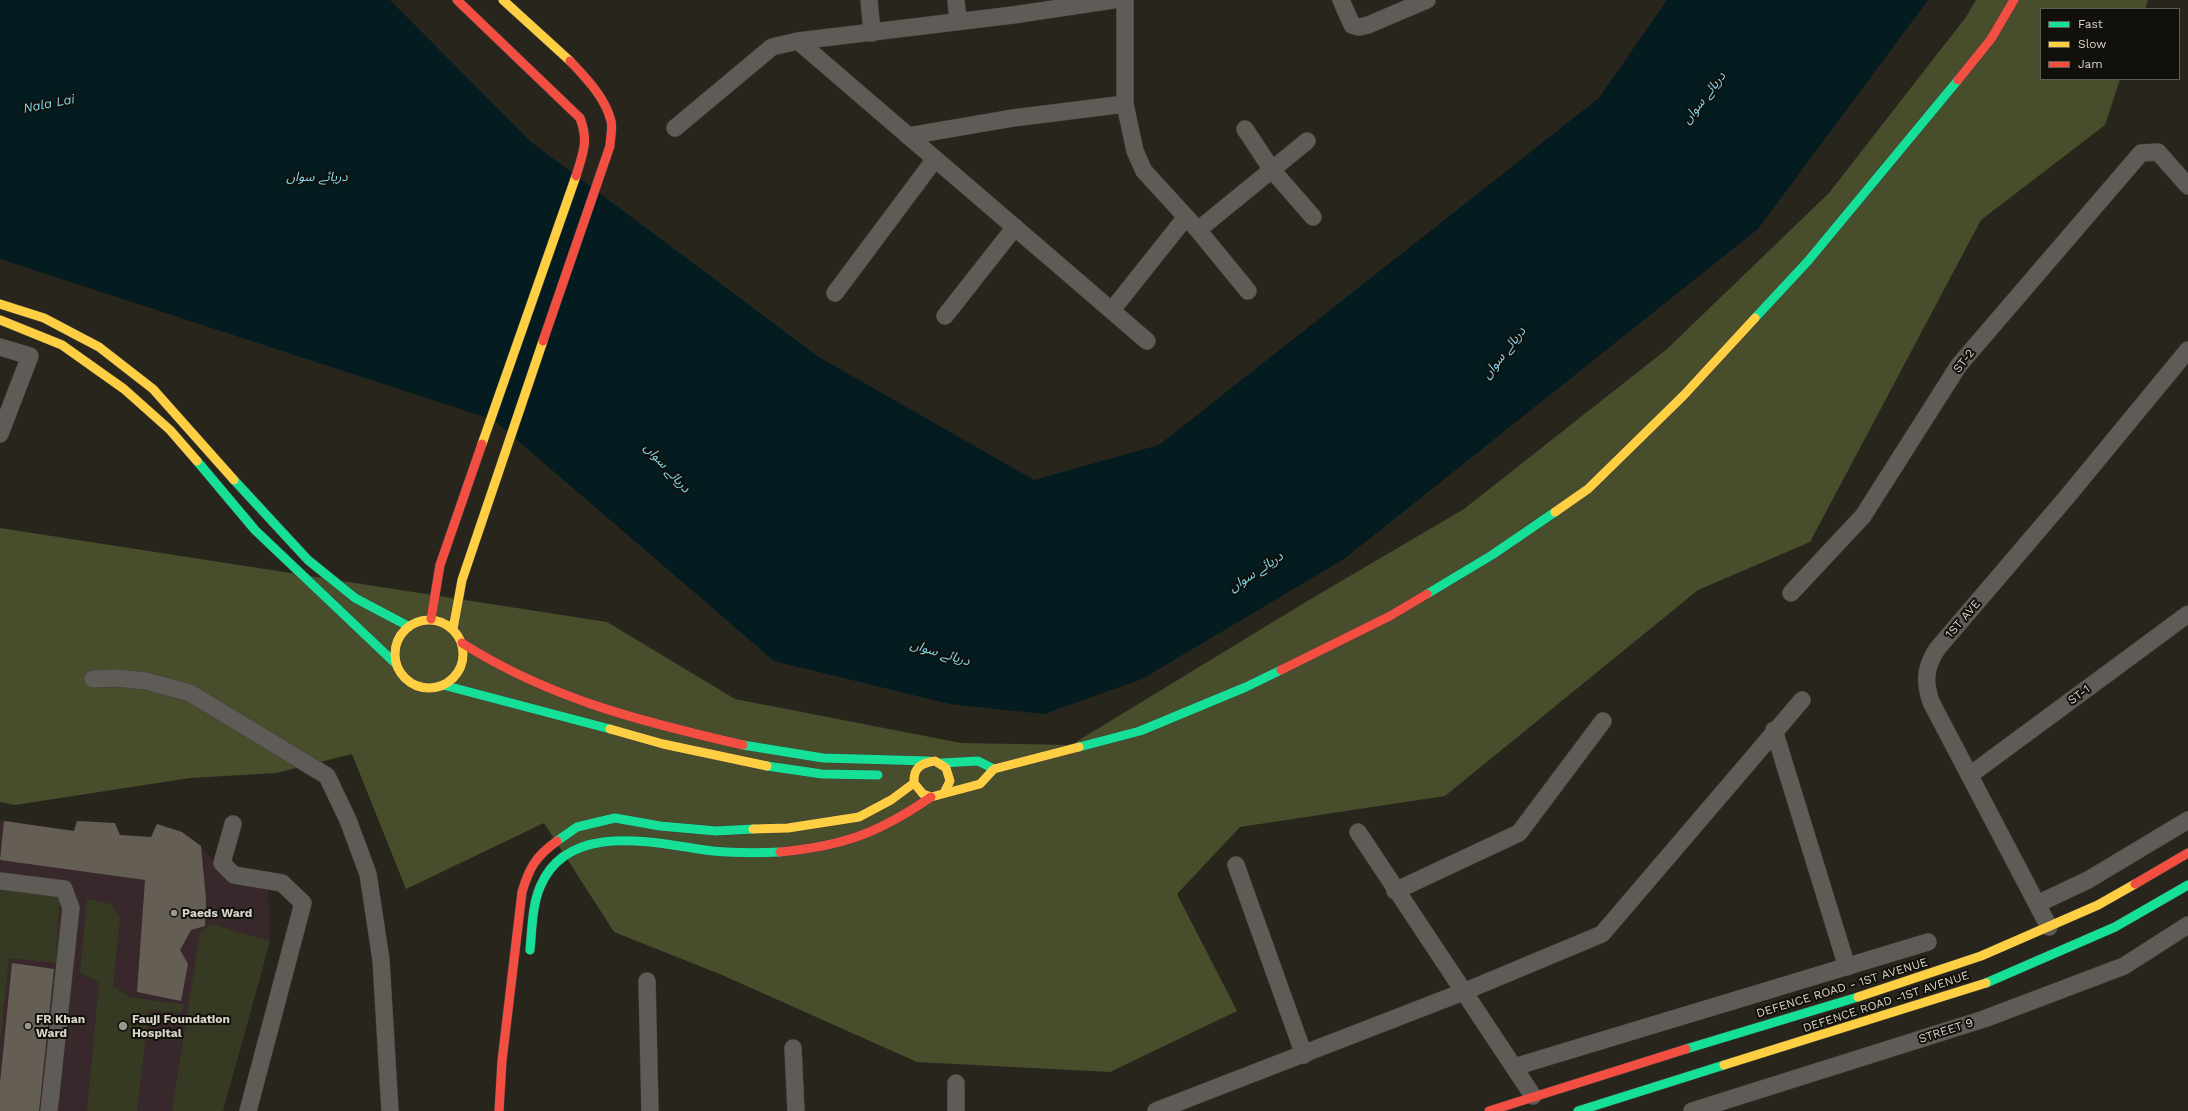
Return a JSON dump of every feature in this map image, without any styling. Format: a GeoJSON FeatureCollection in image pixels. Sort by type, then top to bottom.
{"type":"FeatureCollection","features":[{"type":"Feature","properties":{"kind":"main road"},"geometry":{"type":"LineString","coordinates":[[431,619],[440,566],[585,149],[585,131],[580,118],[457,0]]}},
{"type":"Feature","properties":{"kind":"main road"},"geometry":{"type":"LineString","coordinates":[[453,629],[462,580],[610,146],[611,122],[604,101],[591,83],[503,0]]}},
{"type":"Feature","properties":{"kind":"main road"},"geometry":{"type":"LineString","coordinates":[[529,957],[540,885],[555,863],[575,850],[597,842],[640,840],[735,854],[799,850],[857,838],[898,819],[931,798],[944,793],[980,784],[994,769],[1140,731],[1246,687],[1390,616],[1492,555],[1588,489],[1684,396],[1808,261],[1991,39],[2014,0]]}},
{"type":"Feature","properties":{"kind":"main road"},"geometry":{"type":"LineString","coordinates":[[0,304],[44,318],[99,347],[153,389],[274,525],[308,560],[354,598],[408,626]]}},
{"type":"Feature","properties":{"kind":"main road"},"geometry":{"type":"LineString","coordinates":[[0,320],[62,345],[124,389],[170,430],[255,530],[296,571],[396,664],[404,678],[418,687],[435,688],[450,681],[460,668],[463,660],[462,643]]}},
{"type":"Feature","properties":{"kind":"main road"},"geometry":{"type":"LineString","coordinates":[[396,664],[395,647],[397,639],[408,626],[415,622],[431,619],[447,624],[453,629],[462,643],[510,674],[540,688],[630,719],[786,754],[830,758],[929,761],[941,763],[978,761],[994,769]]}},
{"type":"Feature","properties":{"kind":"main road"},"geometry":{"type":"LineString","coordinates":[[443,685],[583,721],[663,744],[748,764],[822,774],[891,776]]}},
{"type":"Feature","properties":{"kind":"main road"},"geometry":{"type":"LineString","coordinates":[[499,1111],[502,1061],[522,892],[528,872],[542,852],[577,827],[615,818],[660,826],[716,831],[788,828],[859,816],[891,800],[911,779],[916,769],[929,761]]}},
{"type":"Feature","properties":{"kind":"main road"},"geometry":{"type":"LineString","coordinates":[[941,763],[949,774],[948,788],[944,793]]}},
{"type":"Feature","properties":{"kind":"main road"},"geometry":{"type":"LineString","coordinates":[[911,779],[917,791],[924,796],[931,798]]}},
{"type":"Feature","properties":{"kind":"main road","name":"DEFENCE ROAD - 1ST AVENUE"},"geometry":{"type":"LineString","coordinates":[[1489,1111],[1533,1096],[1810,1012],[1981,956],[2098,905],[2188,853]]}},
{"type":"Feature","properties":{"kind":"main road","name":"DEFENCE ROAD -1ST AVENUE"},"geometry":{"type":"LineString","coordinates":[[1578,1111],[1994,980],[2115,927],[2188,885]]}},
{"type":"Feature","properties":{"kind":"street"},"geometry":{"type":"LineString","coordinates":[[870,0],[872,33]]}},
{"type":"Feature","properties":{"kind":"street"},"geometry":{"type":"LineString","coordinates":[[956,0],[958,22]]}},
{"type":"Feature","properties":{"kind":"street"},"geometry":{"type":"LineString","coordinates":[[675,128],[772,47],[798,42],[958,22],[1113,0]]}},
{"type":"Feature","properties":{"kind":"street"},"geometry":{"type":"LineString","coordinates":[[1125,0],[1125,104],[1135,151],[1144,171],[1198,230],[1248,291]]}},
{"type":"Feature","properties":{"kind":"street"},"geometry":{"type":"LineString","coordinates":[[1341,0],[1352,25],[1359,27],[1368,25],[1427,0]]}},
{"type":"Feature","properties":{"kind":"street"},"geometry":{"type":"LineString","coordinates":[[798,42],[1147,340]]}},
{"type":"Feature","properties":{"kind":"street"},"geometry":{"type":"LineString","coordinates":[[908,136],[1013,118],[1125,104]]}},
{"type":"Feature","properties":{"kind":"street"},"geometry":{"type":"LineString","coordinates":[[1245,129],[1272,170],[1313,218]]}},
{"type":"Feature","properties":{"kind":"street"},"geometry":{"type":"LineString","coordinates":[[1198,230],[1307,141]]}},
{"type":"Feature","properties":{"kind":"street","name":"ST-2"},"geometry":{"type":"LineString","coordinates":[[1791,593],[1863,516],[1959,365],[2141,153],[2158,152],[2188,186]]}},
{"type":"Feature","properties":{"kind":"street"},"geometry":{"type":"LineString","coordinates":[[835,293],[935,159]]}},
{"type":"Feature","properties":{"kind":"street"},"geometry":{"type":"LineString","coordinates":[[1112,310],[1186,218]]}},
{"type":"Feature","properties":{"kind":"street"},"geometry":{"type":"LineString","coordinates":[[945,316],[1015,227]]}},
{"type":"Feature","properties":{"kind":"street"},"geometry":{"type":"LineString","coordinates":[[0,347],[30,356],[0,434]]}},
{"type":"Feature","properties":{"kind":"street","name":"1ST AVE"},"geometry":{"type":"LineString","coordinates":[[2049,927],[1931,702],[1926,688],[1928,663],[1937,649],[2066,498],[2188,350]]}},
{"type":"Feature","properties":{"kind":"street","name":"ST-1"},"geometry":{"type":"LineString","coordinates":[[1970,775],[2188,614]]}},
{"type":"Feature","properties":{"kind":"street"},"geometry":{"type":"LineString","coordinates":[[93,678],[117,678],[146,681],[190,693],[327,776],[348,820],[368,874],[381,960],[390,1111]]}},
{"type":"Feature","properties":{"kind":"street"},"geometry":{"type":"LineString","coordinates":[[1156,1111],[1304,1055],[1463,992],[1602,934],[1774,730],[1802,700]]}},
{"type":"Feature","properties":{"kind":"street"},"geometry":{"type":"LineString","coordinates":[[1395,891],[1519,833],[1603,721]]}},
{"type":"Feature","properties":{"kind":"street"},"geometry":{"type":"LineString","coordinates":[[1774,730],[1846,966]]}},
{"type":"Feature","properties":{"kind":"street"},"geometry":{"type":"LineString","coordinates":[[2037,904],[2088,880],[2188,820]]}},
{"type":"Feature","properties":{"kind":"street"},"geometry":{"type":"LineString","coordinates":[[233,824],[222,863],[234,875],[282,883],[303,903],[248,1111]]}},
{"type":"Feature","properties":{"kind":"street"},"geometry":{"type":"LineString","coordinates":[[1358,832],[1395,891],[1533,1096]]}},
{"type":"Feature","properties":{"kind":"street"},"geometry":{"type":"LineString","coordinates":[[1236,865],[1304,1055]]}},
{"type":"Feature","properties":{"kind":"street"},"geometry":{"type":"LineString","coordinates":[[0,881],[64,889],[71,908],[50,1111]]}},
{"type":"Feature","properties":{"kind":"street","name":"STREET 9"},"geometry":{"type":"LineString","coordinates":[[1692,1111],[1984,1019],[2124,966],[2188,925]]}},
{"type":"Feature","properties":{"kind":"street"},"geometry":{"type":"LineString","coordinates":[[1514,1067],[1928,942]]}},
{"type":"Feature","properties":{"kind":"street"},"geometry":{"type":"LineString","coordinates":[[646,981],[650,1111]]}},
{"type":"Feature","properties":{"kind":"street"},"geometry":{"type":"LineString","coordinates":[[793,1048],[796,1111]]}},
{"type":"Feature","properties":{"kind":"street"},"geometry":{"type":"LineString","coordinates":[[956,1082],[956,1111]]}},
{"type":"Feature","properties":{"kind":"shaded area","name":"Fauji Foundation Hospital"},"geometry":{"type":"Polygon","coordinates":[[[0,820],[74,831],[77,821],[115,823],[120,835],[151,837],[157,824],[182,832],[201,846],[223,874],[268,886],[270,941],[223,1111],[0,1111],[0,820]]]}},
{"type":"Feature","properties":{"kind":"green space"},"geometry":{"type":"Polygon","coordinates":[[[1976,0],[2148,0],[2145,8],[2040,8],[2040,80],[2120,80],[2105,125],[1981,220],[1810,542],[1698,590],[1445,796],[1240,827],[1177,894],[1237,1011],[1110,1072],[917,1062],[722,975],[614,932],[544,823],[406,889],[352,754],[276,773],[190,778],[15,805],[0,802],[0,528],[607,622],[735,699],[961,743],[1071,745],[1309,600],[1464,509],[1667,349],[1829,193],[1966,17],[1976,0]]]}},
{"type":"Feature","properties":{"kind":"green space"},"geometry":{"type":"Polygon","coordinates":[[[0,890],[60,897],[56,963],[9,958],[0,1043],[0,890]]]}},
{"type":"Feature","properties":{"kind":"green space"},"geometry":{"type":"Polygon","coordinates":[[[87,899],[111,904],[120,917],[113,987],[130,997],[184,1005],[181,1013],[149,1010],[137,1111],[87,1111],[99,982],[80,973],[87,899]]]}},
{"type":"Feature","properties":{"kind":"green space"},"geometry":{"type":"Polygon","coordinates":[[[211,924],[270,941],[223,1111],[172,1111],[200,933],[211,924]]]}},
{"type":"Feature","properties":{"kind":"water","name":"دریائے سواں"},"geometry":{"type":"Polygon","coordinates":[[[0,0],[390,0],[531,142],[817,356],[1034,480],[1159,445],[1599,98],[1667,0],[1928,0],[1758,229],[1344,559],[1142,679],[1044,714],[950,704],[774,661],[494,420],[0,259],[0,0]]]}},
{"type":"Feature","properties":{"kind":"building","name":"Paeds Ward"},"geometry":{"type":"Polygon","coordinates":[[[4,821],[74,831],[77,821],[115,823],[120,835],[151,837],[157,824],[182,832],[201,846],[206,900],[205,926],[191,930],[180,950],[188,964],[181,1001],[137,992],[145,880],[0,860],[4,821]]]}},
{"type":"Feature","properties":{"kind":"building","name":"FR Khan Ward"},"geometry":{"type":"Polygon","coordinates":[[[12,963],[54,969],[39,1111],[0,1111],[0,1083],[12,963]]]}},
{"type":"Feature","properties":{"kind":"traffic: fast"},"geometry":{"type":"LineString","coordinates":[[1755,318],[1808,261],[1958,80]]}},
{"type":"Feature","properties":{"kind":"traffic: fast"},"geometry":{"type":"LineString","coordinates":[[197,461],[255,530],[396,664]]}},
{"type":"Feature","properties":{"kind":"traffic: fast"},"geometry":{"type":"LineString","coordinates":[[234,480],[308,560],[355,598],[408,626]]}},
{"type":"Feature","properties":{"kind":"traffic: fast"},"geometry":{"type":"LineString","coordinates":[[1427,594],[1492,555],[1555,512]]}},
{"type":"Feature","properties":{"kind":"traffic: fast"},"geometry":{"type":"LineString","coordinates":[[1079,747],[1140,731],[1246,687],[1281,670]]}},
{"type":"Feature","properties":{"kind":"traffic: fast"},"geometry":{"type":"LineString","coordinates":[[443,685],[610,729]]}},
{"type":"Feature","properties":{"kind":"traffic: fast"},"geometry":{"type":"LineString","coordinates":[[743,745],[823,758],[929,761]]}},
{"type":"Feature","properties":{"kind":"traffic: fast"},"geometry":{"type":"LineString","coordinates":[[941,763],[978,761],[994,769]]}},
{"type":"Feature","properties":{"kind":"traffic: fast"},"geometry":{"type":"LineString","coordinates":[[767,766],[822,774],[878,775]]}},
{"type":"Feature","properties":{"kind":"traffic: fast"},"geometry":{"type":"LineString","coordinates":[[557,841],[577,827],[615,818],[660,826],[716,831],[753,829]]}},
{"type":"Feature","properties":{"kind":"traffic: fast"},"geometry":{"type":"LineString","coordinates":[[530,950],[537,894],[553,866],[571,852],[592,844],[616,841],[641,841],[721,852],[780,852]]}},
{"type":"Feature","properties":{"kind":"traffic: fast"},"geometry":{"type":"LineString","coordinates":[[1986,983],[2115,927],[2188,885]]}},
{"type":"Feature","properties":{"kind":"traffic: fast"},"geometry":{"type":"LineString","coordinates":[[1686,1049],[1858,997]]}},
{"type":"Feature","properties":{"kind":"traffic: fast"},"geometry":{"type":"LineString","coordinates":[[1578,1111],[1724,1065]]}},
{"type":"Feature","properties":{"kind":"traffic: slow"},"geometry":{"type":"LineString","coordinates":[[503,0],[570,61]]}},
{"type":"Feature","properties":{"kind":"traffic: slow"},"geometry":{"type":"LineString","coordinates":[[482,444],[576,176]]}},
{"type":"Feature","properties":{"kind":"traffic: slow"},"geometry":{"type":"LineString","coordinates":[[0,304],[44,318],[99,347],[153,389],[234,480]]}},
{"type":"Feature","properties":{"kind":"traffic: slow"},"geometry":{"type":"LineString","coordinates":[[1555,512],[1588,489],[1684,395],[1755,318]]}},
{"type":"Feature","properties":{"kind":"traffic: slow"},"geometry":{"type":"LineString","coordinates":[[0,320],[62,345],[124,389],[170,430],[197,461]]}},
{"type":"Feature","properties":{"kind":"traffic: slow"},"geometry":{"type":"LineString","coordinates":[[453,629],[462,580],[543,341]]}},
{"type":"Feature","properties":{"kind":"traffic: slow"},"geometry":{"type":"LineString","coordinates":[[422,620],[436,620],[448,625],[458,635],[463,647],[463,654],[463,661],[458,673],[448,683],[436,688],[422,688],[410,683],[400,673],[395,661],[395,647],[400,635],[410,625],[422,620]]}},
{"type":"Feature","properties":{"kind":"traffic: slow"},"geometry":{"type":"LineString","coordinates":[[610,729],[663,744],[767,766]]}},
{"type":"Feature","properties":{"kind":"traffic: slow"},"geometry":{"type":"LineString","coordinates":[[944,793],[950,781],[946,768],[935,761],[926,763],[919,767],[915,774],[914,783],[923,794],[931,797],[980,784],[994,769],[1079,747]]}},
{"type":"Feature","properties":{"kind":"traffic: slow"},"geometry":{"type":"LineString","coordinates":[[753,829],[788,828],[859,817],[891,800],[914,783]]}},
{"type":"Feature","properties":{"kind":"traffic: slow"},"geometry":{"type":"LineString","coordinates":[[1858,997],[1981,956],[2098,905],[2135,884]]}},
{"type":"Feature","properties":{"kind":"traffic: slow"},"geometry":{"type":"LineString","coordinates":[[1724,1065],[1986,983]]}},
{"type":"Feature","properties":{"kind":"traffic: jam"},"geometry":{"type":"LineString","coordinates":[[457,0],[580,118],[585,140],[583,154],[576,176]]}},
{"type":"Feature","properties":{"kind":"traffic: jam"},"geometry":{"type":"LineString","coordinates":[[1958,80],[1991,39],[2014,0]]}},
{"type":"Feature","properties":{"kind":"traffic: jam"},"geometry":{"type":"LineString","coordinates":[[543,341],[610,146],[612,130],[612,124],[608,112],[600,96],[570,61]]}},
{"type":"Feature","properties":{"kind":"traffic: jam"},"geometry":{"type":"LineString","coordinates":[[431,619],[440,565],[482,444]]}},
{"type":"Feature","properties":{"kind":"traffic: jam"},"geometry":{"type":"LineString","coordinates":[[1281,670],[1390,616],[1427,594]]}},
{"type":"Feature","properties":{"kind":"traffic: jam"},"geometry":{"type":"LineString","coordinates":[[462,643],[495,663],[563,694],[633,717],[743,745]]}},
{"type":"Feature","properties":{"kind":"traffic: jam"},"geometry":{"type":"LineString","coordinates":[[780,852],[823,846],[860,836],[894,820],[931,797]]}},
{"type":"Feature","properties":{"kind":"traffic: jam"},"geometry":{"type":"LineString","coordinates":[[499,1111],[502,1061],[522,892],[527,876],[534,863],[557,841]]}},
{"type":"Feature","properties":{"kind":"traffic: jam"},"geometry":{"type":"LineString","coordinates":[[2135,884],[2188,853]]}},
{"type":"Feature","properties":{"kind":"traffic: jam"},"geometry":{"type":"LineString","coordinates":[[1489,1111],[1686,1049]]}},
{"type":"Feature","properties":{"kind":"place","name":"Paeds Ward"},"geometry":{"type":"Point","coordinates":[174,913]}},
{"type":"Feature","properties":{"kind":"place","name":"FR Khan Ward"},"geometry":{"type":"Point","coordinates":[28,1026]}},
{"type":"Feature","properties":{"kind":"place","name":"Fauji Foundation Hospital"},"geometry":{"type":"Point","coordinates":[123,1026]}},
{"type":"Feature","properties":{"kind":"water label","name":"Nala Lai"},"geometry":{"type":"Point","coordinates":[49,104]}}]}
